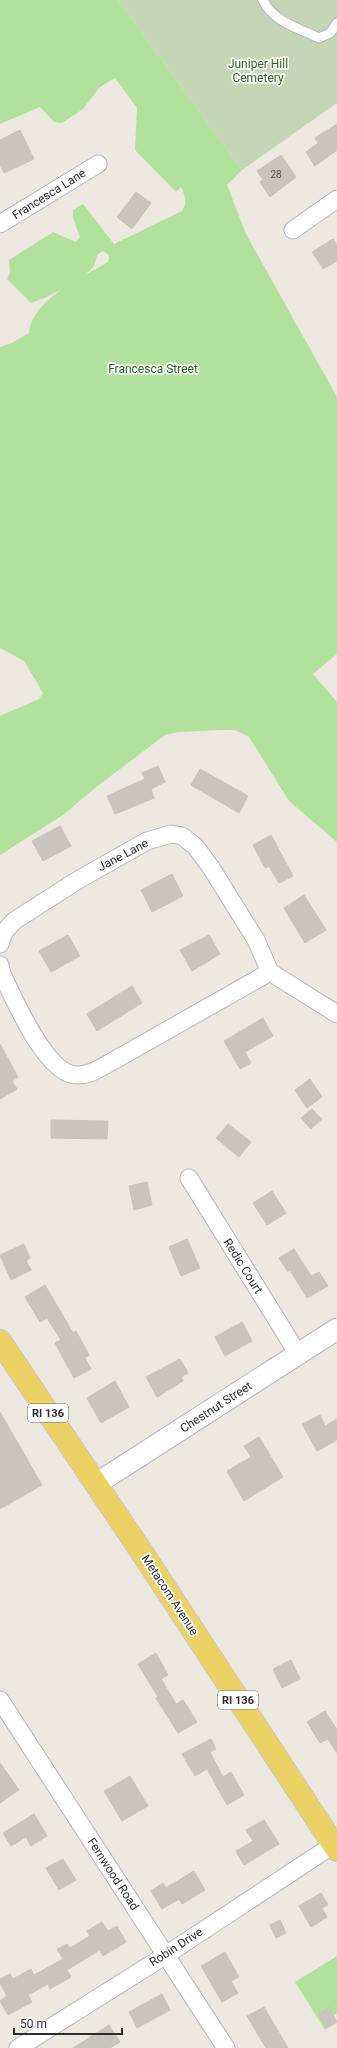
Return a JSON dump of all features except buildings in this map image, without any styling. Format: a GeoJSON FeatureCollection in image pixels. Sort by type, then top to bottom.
{"type":"FeatureCollection","features":[{"type":"Feature","properties":{"kind":"main road","name":"Metacom Avenue"},"geometry":{"type":"LineString","coordinates":[[0,1341],[96,1484],[335,1848]]}},
{"type":"Feature","properties":{"kind":"street","name":"Francesca Lane"},"geometry":{"type":"LineString","coordinates":[[0,224],[98,164]]}},
{"type":"Feature","properties":{"kind":"street"},"geometry":{"type":"LineString","coordinates":[[293,230],[337,199]]}},
{"type":"Feature","properties":{"kind":"street","name":"Jane Lane"},"geometry":{"type":"LineString","coordinates":[[0,944],[4,932],[14,921],[78,880],[147,841],[171,834],[182,836],[195,846],[210,866],[256,940],[270,972]]}},
{"type":"Feature","properties":{"kind":"street"},"geometry":{"type":"LineString","coordinates":[[0,965],[2,974],[29,1027],[44,1052],[59,1068],[75,1075],[89,1074],[270,972],[337,1014]]}},
{"type":"Feature","properties":{"kind":"street","name":"Redic Court"},"geometry":{"type":"LineString","coordinates":[[189,1178],[298,1354]]}},
{"type":"Feature","properties":{"kind":"street","name":"Chestnut Street"},"geometry":{"type":"LineString","coordinates":[[96,1484],[337,1329]]}},
{"type":"Feature","properties":{"kind":"street","name":"Fernwood Road"},"geometry":{"type":"LineString","coordinates":[[0,1700],[226,2048]]}},
{"type":"Feature","properties":{"kind":"street","name":"Robin Drive"},"geometry":{"type":"LineString","coordinates":[[18,2048],[335,1848]]}},
{"type":"Feature","properties":{"kind":"lane"},"geometry":{"type":"LineString","coordinates":[[263,0],[267,8],[288,24],[319,38],[330,33],[337,23]]}},
{"type":"Feature","properties":{"kind":"green space","name":"Francesca Street"},"geometry":{"type":"Polygon","coordinates":[[[0,0],[118,0],[242,170],[227,185],[246,234],[337,397],[337,654],[313,674],[337,702],[337,842],[289,801],[249,737],[235,730],[221,730],[178,732],[165,735],[95,788],[63,815],[0,855],[0,716],[39,699],[43,693],[24,661],[0,648],[0,347],[12,343],[29,333],[32,321],[39,310],[48,300],[63,288],[31,303],[7,279],[10,273],[9,260],[53,232],[76,242],[80,237],[73,218],[73,210],[83,204],[114,244],[182,211],[185,205],[185,196],[181,187],[176,192],[135,150],[137,108],[115,78],[100,87],[83,109],[62,123],[54,122],[40,107],[0,124],[0,0]],[[103,251],[97,255],[93,267],[83,276],[108,262],[109,255],[103,251]]]}},
{"type":"Feature","properties":{"kind":"green space","name":"Juniper Hill Cemetery"},"geometry":{"type":"Polygon","coordinates":[[[118,0],[337,0],[337,103],[242,170],[118,0]]]}},
{"type":"Feature","properties":{"kind":"green space"},"geometry":{"type":"Polygon","coordinates":[[[337,1956],[337,2014],[334,2015],[329,2008],[318,2015],[327,2028],[325,2030],[295,1982],[337,1956]]]}}]}
